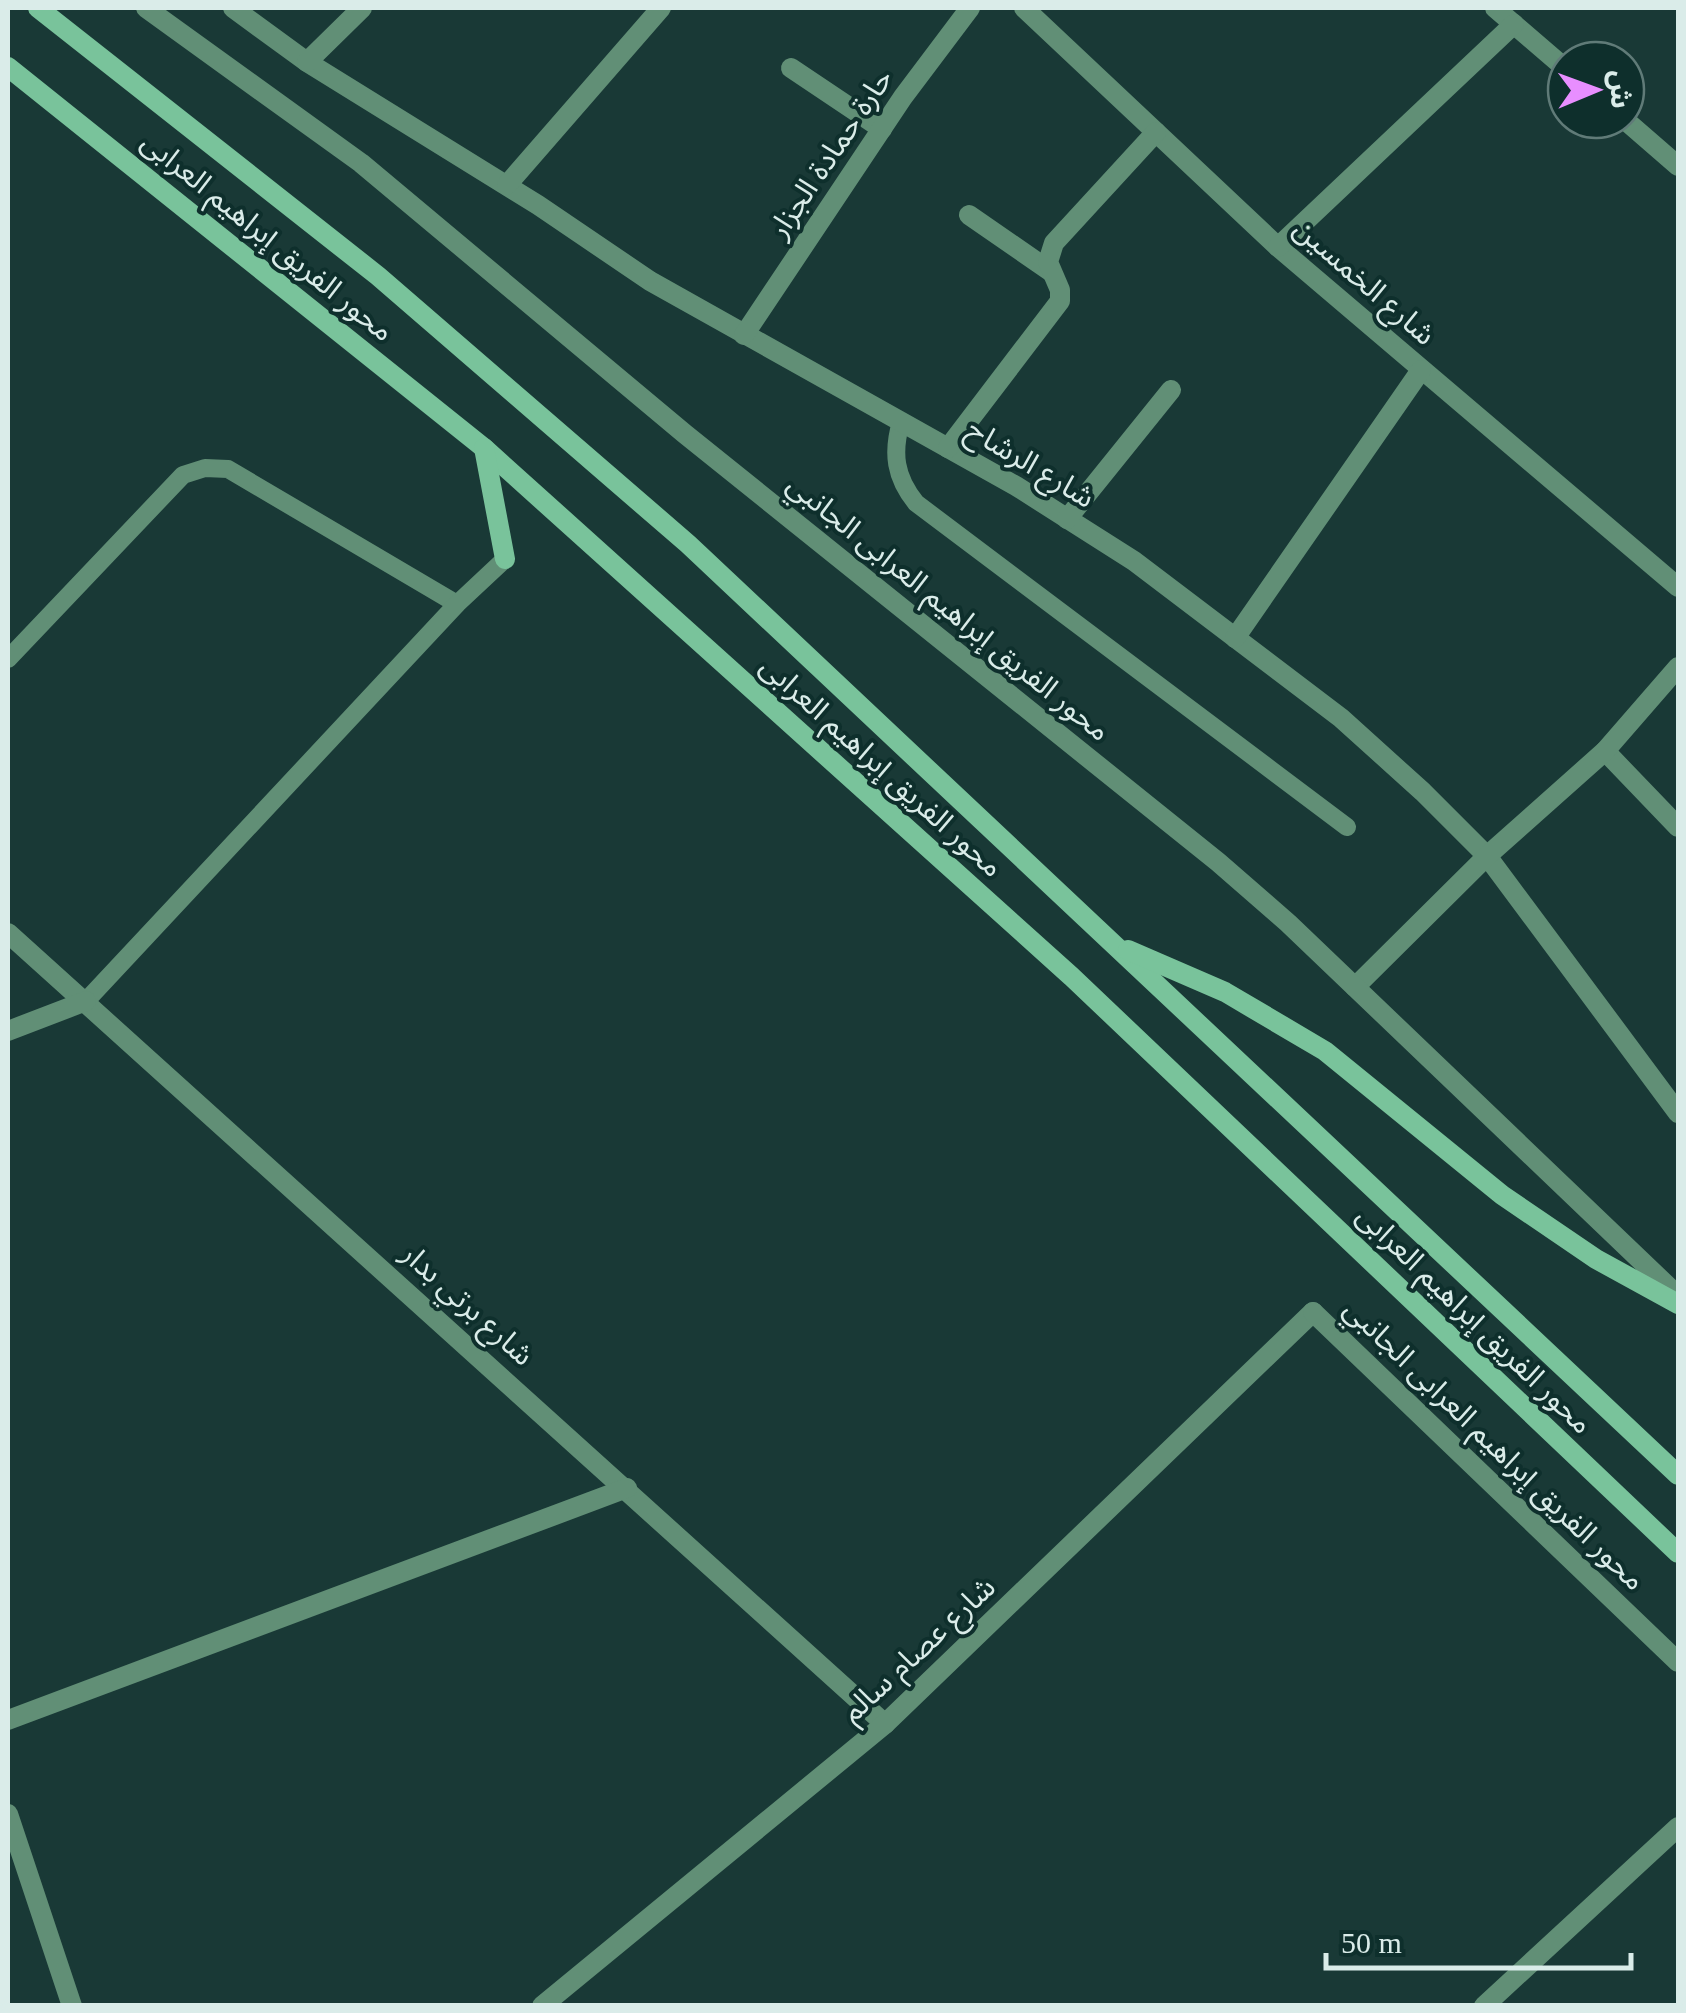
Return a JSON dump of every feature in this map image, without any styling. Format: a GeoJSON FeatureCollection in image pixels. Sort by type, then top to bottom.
{"type":"FeatureCollection","features":[{"type":"Feature","properties":{"kind":"main road","name":"محور الفريق إبراهيم العرابى"},"geometry":{"type":"LineString","coordinates":[[38,8],[378,276],[688,544],[1678,1476]]}},
{"type":"Feature","properties":{"kind":"main road","name":"محور الفريق إبراهيم العرابى"},"geometry":{"type":"LineString","coordinates":[[8,67],[484,448],[1072,977],[1678,1554]]}},
{"type":"Feature","properties":{"kind":"main road"},"geometry":{"type":"LineString","coordinates":[[484,448],[505,559]]}},
{"type":"Feature","properties":{"kind":"main road"},"geometry":{"type":"LineString","coordinates":[[1118,946],[1225,992],[1309,1040],[1502,1195],[1596,1259],[1678,1304]]}},
{"type":"Feature","properties":{"kind":"street","name":"محور الفريق إبراهيم العرابى الجانبي"},"geometry":{"type":"LineString","coordinates":[[146,8],[361,163],[685,434],[1218,862],[1356,987],[1678,1296]]}},
{"type":"Feature","properties":{"kind":"street","name":"شارع الرشاح"},"geometry":{"type":"LineString","coordinates":[[233,8],[308,62],[507,186],[650,282],[948,448],[1134,561],[1340,718],[1488,856],[1678,1113]]}},
{"type":"Feature","properties":{"kind":"street"},"geometry":{"type":"LineString","coordinates":[[308,62],[362,8]]}},
{"type":"Feature","properties":{"kind":"street"},"geometry":{"type":"LineString","coordinates":[[507,186],[661,8]]}},
{"type":"Feature","properties":{"kind":"street","name":"حارة حمادة الجزار"},"geometry":{"type":"LineString","coordinates":[[744,335],[882,129],[970,8]]}},
{"type":"Feature","properties":{"kind":"street","name":"شارع الخمسين"},"geometry":{"type":"LineString","coordinates":[[1024,8],[1278,247],[1678,587]]}},
{"type":"Feature","properties":{"kind":"street"},"geometry":{"type":"LineString","coordinates":[[1495,8],[1546,52]]}},
{"type":"Feature","properties":{"kind":"street"},"geometry":{"type":"LineString","coordinates":[[1278,247],[1514,24]]}},
{"type":"Feature","properties":{"kind":"street"},"geometry":{"type":"LineString","coordinates":[[790,68],[882,129]]}},
{"type":"Feature","properties":{"kind":"street"},"geometry":{"type":"LineString","coordinates":[[1050,272],[1054,243],[1156,132]]}},
{"type":"Feature","properties":{"kind":"street"},"geometry":{"type":"LineString","coordinates":[[1646,138],[1678,166]]}},
{"type":"Feature","properties":{"kind":"street"},"geometry":{"type":"LineString","coordinates":[[948,448],[1060,301],[1057,280],[1050,272],[969,215]]}},
{"type":"Feature","properties":{"kind":"street"},"geometry":{"type":"LineString","coordinates":[[1235,638],[1421,370]]}},
{"type":"Feature","properties":{"kind":"street"},"geometry":{"type":"LineString","coordinates":[[1067,519],[1171,390]]}},
{"type":"Feature","properties":{"kind":"street"},"geometry":{"type":"LineString","coordinates":[[1356,987],[1488,856],[1605,751],[1678,667]]}},
{"type":"Feature","properties":{"kind":"street"},"geometry":{"type":"LineString","coordinates":[[1605,751],[1678,827]]}},
{"type":"Feature","properties":{"kind":"street","name":"شارع برتي بدار"},"geometry":{"type":"LineString","coordinates":[[8,933],[628,1488],[885,1724]]}},
{"type":"Feature","properties":{"kind":"street"},"geometry":{"type":"LineString","coordinates":[[8,1031],[86,1001]]}},
{"type":"Feature","properties":{"kind":"street","name":"محور الفريق إبراهيم العرابى الجانبي"},"geometry":{"type":"LineString","coordinates":[[1313,1312],[1678,1662]]}},
{"type":"Feature","properties":{"kind":"street","name":"شارع عصام سالم"},"geometry":{"type":"LineString","coordinates":[[542,2006],[885,1724],[1313,1312]]}},
{"type":"Feature","properties":{"kind":"street"},"geometry":{"type":"LineString","coordinates":[[8,1720],[628,1488]]}},
{"type":"Feature","properties":{"kind":"street"},"geometry":{"type":"LineString","coordinates":[[8,1814],[72,2006]]}},
{"type":"Feature","properties":{"kind":"street"},"geometry":{"type":"LineString","coordinates":[[1484,2006],[1678,1827]]}},
{"type":"Feature","properties":{"kind":"lane"},"geometry":{"type":"LineString","coordinates":[[901,422],[896,439],[898,474],[916,502],[1346,827]]}},
{"type":"Feature","properties":{"kind":"lane"},"geometry":{"type":"LineString","coordinates":[[8,660],[183,475],[204,468],[228,469],[456,604]]}},
{"type":"Feature","properties":{"kind":"lane"},"geometry":{"type":"LineString","coordinates":[[86,1001],[456,604],[505,559]]}}]}
